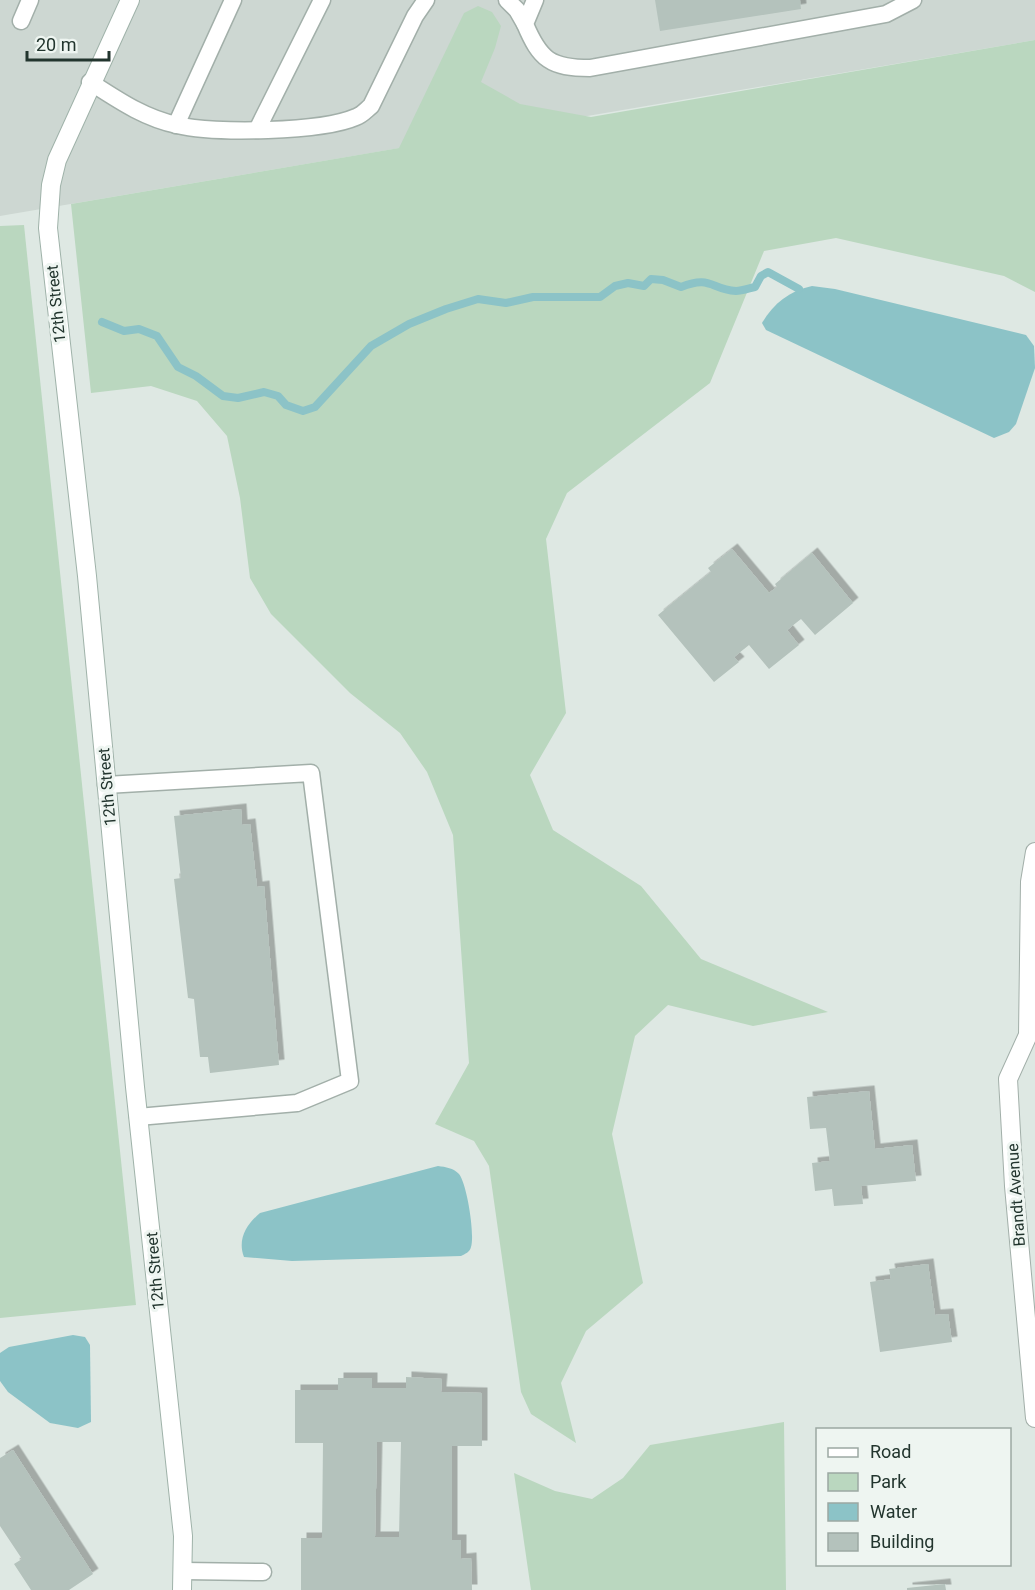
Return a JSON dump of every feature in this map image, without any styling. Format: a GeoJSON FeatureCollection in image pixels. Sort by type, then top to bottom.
{"type":"FeatureCollection","features":[{"type":"Feature","properties":{"kind":"main road","name":"12th Street"},"geometry":{"type":"LineString","coordinates":[[130,0],[90,82],[57,160],[51,185],[48,228],[87,576],[138,1117],[183,1536],[182,1590]]}},
{"type":"Feature","properties":{"kind":"main road","name":"Brandt Avenue"},"geometry":{"type":"LineString","coordinates":[[1035,852],[1030,882],[1028,1035],[1008,1080],[1014,1186],[1035,1418]]}},
{"type":"Feature","properties":{"kind":"lane"},"geometry":{"type":"LineString","coordinates":[[21,21],[30,0]]}},
{"type":"Feature","properties":{"kind":"lane"},"geometry":{"type":"LineString","coordinates":[[176,125],[233,0]]}},
{"type":"Feature","properties":{"kind":"lane"},"geometry":{"type":"LineString","coordinates":[[257,130],[322,0]]}},
{"type":"Feature","properties":{"kind":"lane"},"geometry":{"type":"LineString","coordinates":[[90,82],[134,111],[176,125],[211,130],[257,130],[341,122],[359,116],[371,106],[415,16],[426,0]]}},
{"type":"Feature","properties":{"kind":"lane"},"geometry":{"type":"LineString","coordinates":[[507,0],[517,10],[525,24],[535,50],[555,64],[568,68],[590,68],[886,14],[913,0]]}},
{"type":"Feature","properties":{"kind":"lane"},"geometry":{"type":"LineString","coordinates":[[525,24],[535,0]]}},
{"type":"Feature","properties":{"kind":"lane"},"geometry":{"type":"LineString","coordinates":[[106,785],[310,773],[350,1082],[297,1103],[138,1117]]}},
{"type":"Feature","properties":{"kind":"lane"},"geometry":{"type":"LineString","coordinates":[[183,1571],[263,1572]]}},
{"type":"Feature","properties":{"kind":"shaded area"},"geometry":{"type":"Polygon","coordinates":[[[0,0],[1035,0],[1035,40],[0,216],[0,0]]]}},
{"type":"Feature","properties":{"kind":"green space"},"geometry":{"type":"Polygon","coordinates":[[[478,6],[492,12],[501,26],[481,82],[520,104],[591,117],[1035,40],[1035,292],[1004,276],[836,238],[764,251],[710,383],[567,493],[546,539],[566,713],[530,775],[553,830],[641,886],[701,959],[828,1012],[753,1026],[668,1005],[635,1036],[612,1134],[643,1283],[586,1331],[561,1383],[576,1443],[531,1414],[521,1392],[489,1166],[474,1141],[435,1124],[469,1063],[453,835],[427,772],[400,733],[350,693],[271,614],[250,578],[240,498],[227,436],[197,401],[151,386],[91,393],[71,204],[399,148],[464,13],[478,6]]]}},
{"type":"Feature","properties":{"kind":"green space"},"geometry":{"type":"Polygon","coordinates":[[[24,225],[136,1305],[0,1318],[0,226],[24,225]]]}},
{"type":"Feature","properties":{"kind":"green space"},"geometry":{"type":"Polygon","coordinates":[[[784,1422],[786,1590],[531,1590],[514,1473],[555,1491],[592,1499],[623,1478],[650,1445],[784,1422]]]}},
{"type":"Feature","properties":{"kind":"water"},"geometry":{"type":"Polygon","coordinates":[[[812,286],[835,289],[1026,335],[1034,346],[1035,368],[1016,424],[1009,432],[994,438],[766,330],[762,323],[777,304],[796,291],[812,286]]]}},
{"type":"Feature","properties":{"kind":"water"},"geometry":{"type":"Polygon","coordinates":[[[438,1166],[457,1172],[465,1188],[472,1241],[470,1250],[461,1256],[292,1261],[244,1257],[242,1244],[244,1232],[260,1213],[438,1166]]]}},
{"type":"Feature","properties":{"kind":"water"},"geometry":{"type":"Polygon","coordinates":[[[73,1335],[85,1337],[90,1345],[91,1422],[78,1428],[50,1423],[8,1392],[0,1381],[0,1353],[9,1347],[73,1335]]]}},
{"type":"Feature","properties":{"kind":"building"},"geometry":{"type":"Polygon","coordinates":[[[655,0],[800,0],[801,9],[660,31],[655,0]]]}},
{"type":"Feature","properties":{"kind":"building"},"geometry":{"type":"Polygon","coordinates":[[[732,549],[769,593],[777,587],[775,584],[812,553],[853,603],[815,635],[801,619],[787,630],[799,645],[769,669],[749,645],[734,657],[739,662],[714,682],[658,615],[711,572],[708,568],[732,549]]]}},
{"type":"Feature","properties":{"kind":"building"},"geometry":{"type":"Polygon","coordinates":[[[241,809],[242,825],[250,824],[257,887],[264,886],[279,1065],[210,1073],[208,1057],[200,1057],[194,999],[188,998],[174,879],[181,878],[174,816],[241,809]]]}},
{"type":"Feature","properties":{"kind":"building"},"geometry":{"type":"Polygon","coordinates":[[[869,1091],[875,1149],[912,1145],[916,1181],[861,1186],[863,1204],[834,1206],[832,1189],[815,1191],[812,1163],[830,1161],[826,1128],[810,1129],[807,1097],[869,1091]]]}},
{"type":"Feature","properties":{"kind":"building"},"geometry":{"type":"Polygon","coordinates":[[[928,1264],[935,1315],[948,1314],[952,1342],[880,1352],[870,1282],[891,1279],[889,1269],[928,1264]]]}},
{"type":"Feature","properties":{"kind":"building"},"geometry":{"type":"Polygon","coordinates":[[[406,1377],[442,1379],[441,1392],[482,1393],[482,1446],[452,1446],[452,1540],[461,1540],[461,1559],[471,1558],[472,1590],[301,1590],[301,1538],[322,1538],[323,1443],[295,1443],[295,1390],[338,1390],[338,1378],[372,1378],[372,1388],[406,1388],[406,1377]],[[377,1442],[375,1537],[399,1537],[401,1442],[377,1442]]]}},
{"type":"Feature","properties":{"kind":"building"},"geometry":{"type":"Polygon","coordinates":[[[13,1450],[93,1574],[69,1590],[31,1590],[14,1564],[22,1559],[0,1526],[0,1458],[13,1450]]]}},
{"type":"Feature","properties":{"kind":"building"},"geometry":{"type":"Polygon","coordinates":[[[945,1584],[946,1590],[907,1590],[907,1588],[945,1584]]]}},
{"type":"Feature","properties":{"kind":"waterway"},"geometry":{"type":"LineString","coordinates":[[102,322],[124,331],[139,329],[157,336],[178,367],[196,376],[223,396],[238,398],[264,392],[278,396],[286,405],[303,411],[315,407],[371,346],[409,324],[478,299],[506,303],[533,297],[600,297],[615,286],[628,283],[644,286],[651,279],[663,280],[681,287],[705,282],[727,290],[738,291],[755,287],[761,276],[768,272],[799,289]]}}]}
